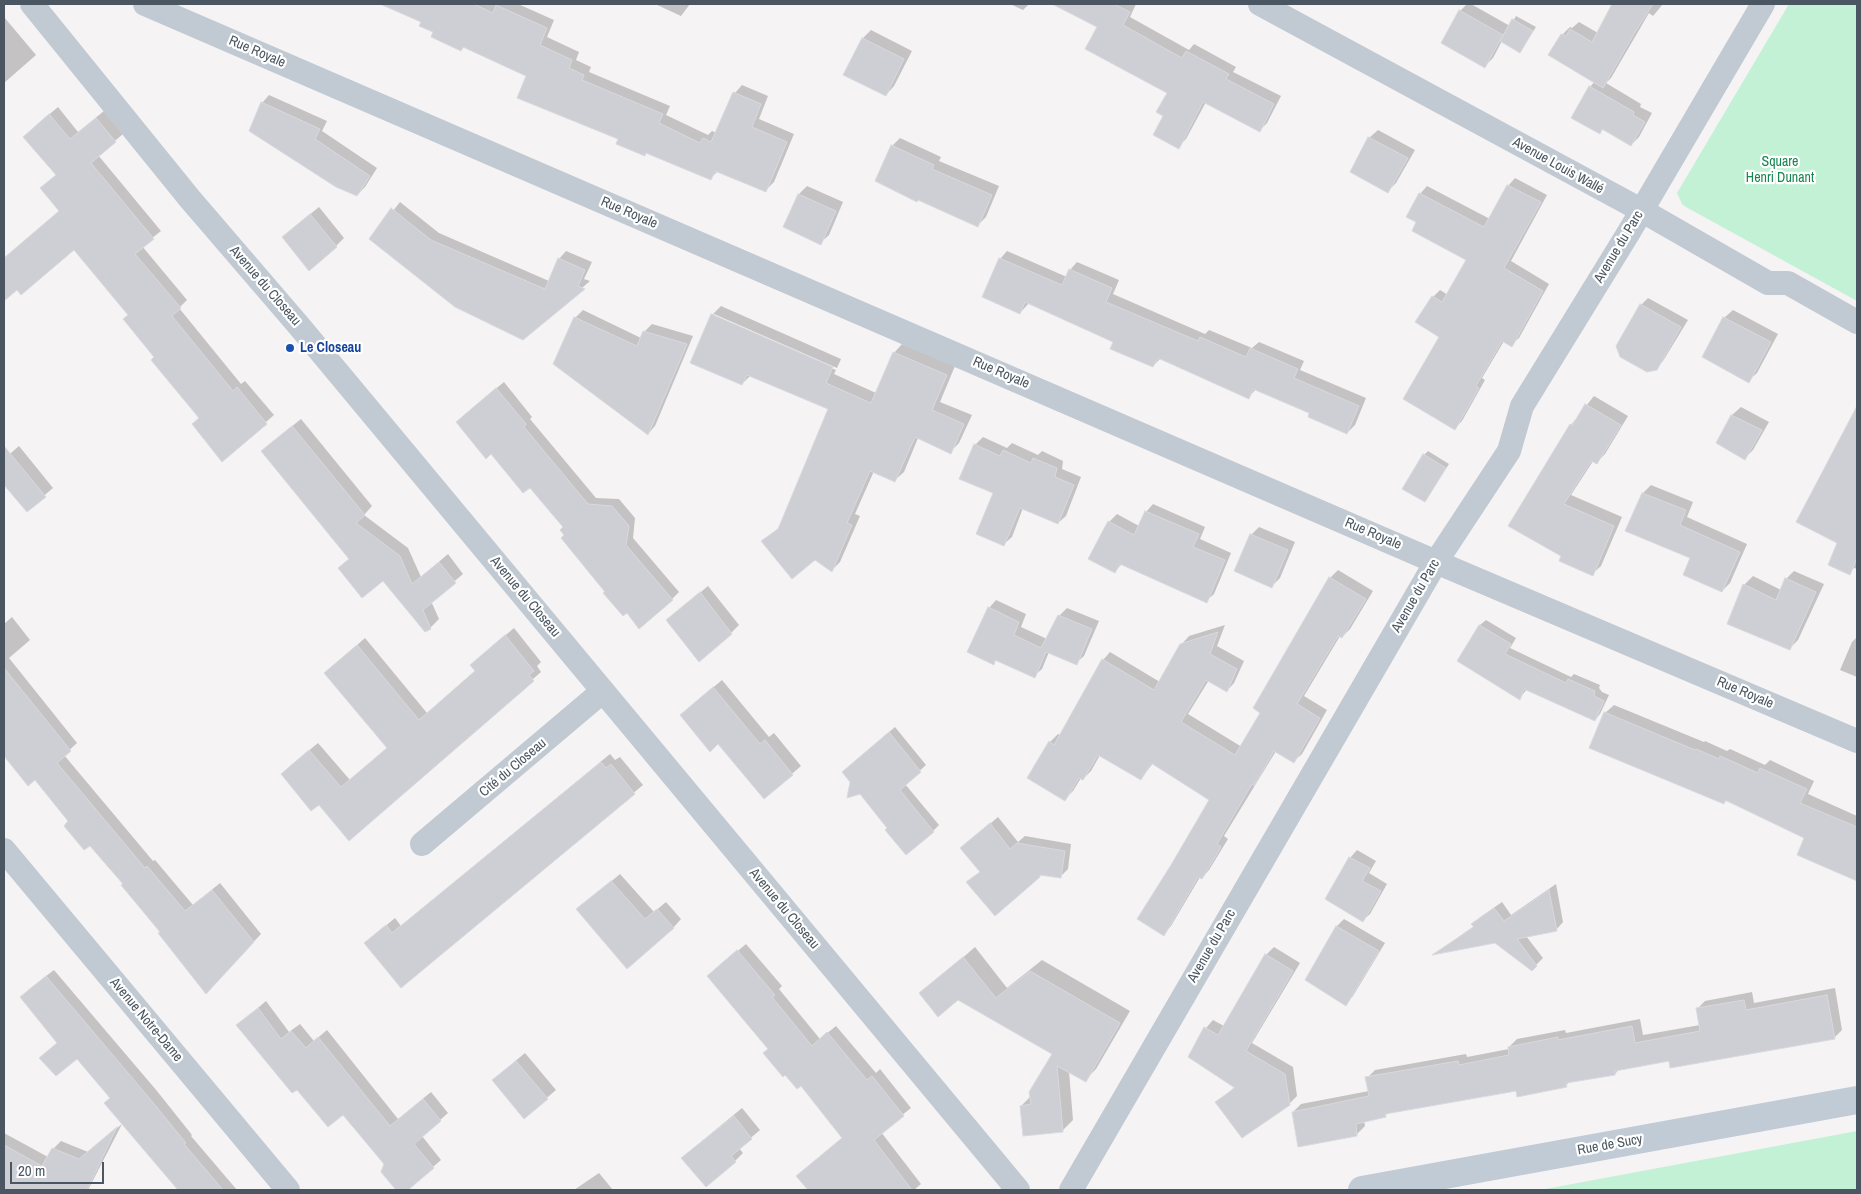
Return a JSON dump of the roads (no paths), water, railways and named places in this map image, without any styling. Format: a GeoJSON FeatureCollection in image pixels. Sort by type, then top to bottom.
{"type":"FeatureCollection","features":[{"type":"Feature","properties":{"kind":"main road","name":"Rue de Sucy"},"geometry":{"type":"LineString","coordinates":[[1362,1190],[1857,1100]]}},
{"type":"Feature","properties":{"kind":"street","name":"Avenue du Closeau"},"geometry":{"type":"LineString","coordinates":[[32,4],[190,199],[300,327],[1018,1190]]}},
{"type":"Feature","properties":{"kind":"street","name":"Rue Royale"},"geometry":{"type":"LineString","coordinates":[[145,4],[1436,562],[1857,741]]}},
{"type":"Feature","properties":{"kind":"street","name":"Avenue Louis Wallé"},"geometry":{"type":"LineString","coordinates":[[1260,4],[1641,210],[1768,283],[1788,283],[1857,322]]}},
{"type":"Feature","properties":{"kind":"street","name":"Avenue du Parc"},"geometry":{"type":"LineString","coordinates":[[1071,1190],[1436,562],[1509,451],[1522,406],[1764,4]]}},
{"type":"Feature","properties":{"kind":"street","name":"Cité du Closeau"},"geometry":{"type":"LineString","coordinates":[[422,844],[603,691]]}},
{"type":"Feature","properties":{"kind":"street","name":"Avenue Notre-Dame"},"geometry":{"type":"LineString","coordinates":[[4,850],[288,1190]]}},
{"type":"Feature","properties":{"kind":"place","name":"Le Closeau"},"geometry":{"type":"Point","coordinates":[290,348]}},
{"type":"Feature","properties":{"kind":"park label","name":"Square Henri Dunant"},"geometry":{"type":"Point","coordinates":[1780,170]}}]}
